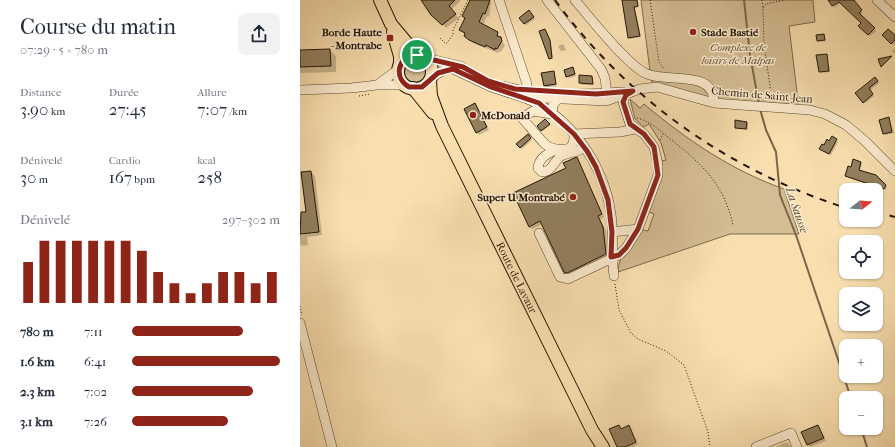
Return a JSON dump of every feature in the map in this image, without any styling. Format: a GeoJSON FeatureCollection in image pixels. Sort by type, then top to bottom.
{"type":"FeatureCollection","features":[{"type":"Feature","properties":{"kind":"main road"},"geometry":{"type":"LineString","coordinates":[[380,0],[391,24],[400,56],[400,78],[409,87],[422,87],[430,79],[432,67],[391,24]]}},
{"type":"Feature","properties":{"kind":"main road"},"geometry":{"type":"LineString","coordinates":[[400,66],[406,58],[421,56]]}},
{"type":"Feature","properties":{"kind":"main road","name":"Route de Lavaur"},"geometry":{"type":"LineString","coordinates":[[430,79],[431,96],[442,126],[592,430],[603,447]]}},
{"type":"Feature","properties":{"kind":"main road","name":"Route de Lavaur"},"geometry":{"type":"LineString","coordinates":[[409,87],[418,93],[442,126]]}},
{"type":"Feature","properties":{"kind":"main road","name":"Route de Lavaur"},"geometry":{"type":"LineString","coordinates":[[592,430],[598,447]]}},
{"type":"Feature","properties":{"kind":"street"},"geometry":{"type":"LineString","coordinates":[[499,0],[527,84],[525,94],[539,103],[574,134],[584,147],[603,181],[608,200],[612,232],[611,257],[614,276]]}},
{"type":"Feature","properties":{"kind":"street"},"geometry":{"type":"LineString","coordinates":[[539,233],[560,277],[568,279],[611,257],[619,255],[626,248],[638,229],[658,175],[658,164],[654,147],[644,134],[630,124],[619,96],[605,78],[601,69],[547,0]]}},
{"type":"Feature","properties":{"kind":"street"},"geometry":{"type":"LineString","coordinates":[[575,0],[607,37],[642,72],[650,75],[704,82],[713,91],[714,103]]}},
{"type":"Feature","properties":{"kind":"street"},"geometry":{"type":"LineString","coordinates":[[877,0],[893,13]]}},
{"type":"Feature","properties":{"kind":"street","name":"Chemin de Saint-Jean"},"geometry":{"type":"LineString","coordinates":[[421,56],[463,67],[488,81],[515,89],[525,94]]}},
{"type":"Feature","properties":{"kind":"street"},"geometry":{"type":"LineString","coordinates":[[377,85],[400,66]]}},
{"type":"Feature","properties":{"kind":"street","name":"Chemin de Saint-Jean"},"geometry":{"type":"LineString","coordinates":[[430,79],[445,69],[453,69],[491,87],[525,94],[606,101],[650,87],[660,87],[714,103],[810,110],[836,119],[856,133],[895,171]]}},
{"type":"Feature","properties":{"kind":"street"},"geometry":{"type":"LineString","coordinates":[[515,89],[522,83],[523,75]]}},
{"type":"Feature","properties":{"kind":"street"},"geometry":{"type":"LineString","coordinates":[[300,90],[351,88],[377,85],[409,87]]}},
{"type":"Feature","properties":{"kind":"street"},"geometry":{"type":"LineString","coordinates":[[552,114],[553,104],[560,96]]}},
{"type":"Feature","properties":{"kind":"street"},"geometry":{"type":"LineString","coordinates":[[552,114],[533,111],[522,118],[547,145],[557,149],[564,150],[570,148],[573,144],[574,134]]}},
{"type":"Feature","properties":{"kind":"street"},"geometry":{"type":"LineString","coordinates":[[574,134],[620,132],[635,128]]}},
{"type":"Feature","properties":{"kind":"street"},"geometry":{"type":"LineString","coordinates":[[557,149],[540,160],[538,168],[542,172],[546,172],[552,168],[560,156],[574,153],[584,147]]}},
{"type":"Feature","properties":{"kind":"street"},"geometry":{"type":"LineString","coordinates":[[612,232],[638,229]]}},
{"type":"Feature","properties":{"kind":"street"},"geometry":{"type":"LineString","coordinates":[[300,322],[332,447]]}},
{"type":"Feature","properties":{"kind":"street"},"geometry":{"type":"LineString","coordinates":[[756,447],[791,433],[797,447]]}},
{"type":"Feature","properties":{"kind":"path"},"geometry":{"type":"LineString","coordinates":[[440,38],[446,44],[451,39],[468,0]]}},
{"type":"Feature","properties":{"kind":"path"},"geometry":{"type":"LineString","coordinates":[[650,0],[658,62],[664,70]]}},
{"type":"Feature","properties":{"kind":"path"},"geometry":{"type":"LineString","coordinates":[[762,0],[769,106]]}},
{"type":"Feature","properties":{"kind":"path"},"geometry":{"type":"LineString","coordinates":[[763,8],[766,4],[784,0]]}},
{"type":"Feature","properties":{"kind":"path"},"geometry":{"type":"LineString","coordinates":[[635,117],[648,121],[656,126],[700,163],[711,175],[725,198],[733,225]]}},
{"type":"Feature","properties":{"kind":"path"},"geometry":{"type":"LineString","coordinates":[[614,276],[618,310],[630,333],[638,339],[666,351],[684,365],[708,432],[710,447]]}},
{"type":"Feature","properties":{"kind":"green space","name":"Complexe de loisirs de Malpas"},"geometry":{"type":"Polygon","coordinates":[[[641,0],[813,0],[815,22],[789,26],[799,108],[756,107],[654,87],[651,79],[641,0]]]}},
{"type":"Feature","properties":{"kind":"green space"},"geometry":{"type":"Polygon","coordinates":[[[415,61],[423,64],[426,72],[423,80],[415,83],[407,80],[404,72],[407,64],[415,61]]]}},
{"type":"Feature","properties":{"kind":"green space"},"geometry":{"type":"Polygon","coordinates":[[[630,99],[640,108],[644,104],[693,142],[710,153],[746,173],[784,189],[799,234],[730,234],[618,272],[620,260],[626,249],[643,230],[648,231],[654,214],[649,212],[661,161],[666,160],[661,143],[649,124],[644,127],[635,119],[630,99]]]}},
{"type":"Feature","properties":{"kind":"building"},"geometry":{"type":"Polygon","coordinates":[[[421,0],[455,0],[449,6],[456,14],[442,25],[431,15],[421,0]]]}},
{"type":"Feature","properties":{"kind":"building"},"geometry":{"type":"Polygon","coordinates":[[[470,0],[490,0],[485,14],[483,13],[479,22],[498,32],[497,36],[501,37],[502,41],[497,49],[495,48],[495,50],[486,45],[485,47],[469,40],[464,36],[465,33],[459,30],[465,18],[462,16],[470,0]]]}},
{"type":"Feature","properties":{"kind":"building"},"geometry":{"type":"Polygon","coordinates":[[[622,0],[637,0],[638,6],[634,7],[640,36],[628,38],[622,0]]]}},
{"type":"Feature","properties":{"kind":"building"},"geometry":{"type":"Polygon","coordinates":[[[828,0],[854,0],[862,10],[859,13],[875,28],[868,35],[858,26],[861,23],[839,2],[832,6],[828,0]]]}},
{"type":"Feature","properties":{"kind":"building"},"geometry":{"type":"Polygon","coordinates":[[[529,10],[534,17],[524,24],[519,18],[529,10]]]}},
{"type":"Feature","properties":{"kind":"building"},"geometry":{"type":"Polygon","coordinates":[[[545,29],[550,40],[552,58],[549,59],[539,31],[545,29]]]}},
{"type":"Feature","properties":{"kind":"building"},"geometry":{"type":"Polygon","coordinates":[[[888,29],[895,35],[895,40],[891,44],[882,35],[888,29]]]}},
{"type":"Feature","properties":{"kind":"building"},"geometry":{"type":"Polygon","coordinates":[[[824,34],[825,40],[817,41],[816,35],[824,34]]]}},
{"type":"Feature","properties":{"kind":"building"},"geometry":{"type":"Polygon","coordinates":[[[330,49],[331,66],[300,67],[300,50],[330,49]]]}},
{"type":"Feature","properties":{"kind":"building"},"geometry":{"type":"Polygon","coordinates":[[[827,54],[829,71],[819,72],[816,55],[827,54]]]}},
{"type":"Feature","properties":{"kind":"building"},"geometry":{"type":"Polygon","coordinates":[[[892,56],[881,67],[878,59],[892,56]]]}},
{"type":"Feature","properties":{"kind":"building"},"geometry":{"type":"Polygon","coordinates":[[[573,67],[575,74],[566,77],[564,70],[573,67]]]}},
{"type":"Feature","properties":{"kind":"building"},"geometry":{"type":"Polygon","coordinates":[[[554,71],[556,84],[544,86],[541,73],[554,71]]]}},
{"type":"Feature","properties":{"kind":"building"},"geometry":{"type":"Polygon","coordinates":[[[579,75],[592,76],[593,84],[579,83],[579,75]]]}},
{"type":"Feature","properties":{"kind":"building"},"geometry":{"type":"Polygon","coordinates":[[[875,77],[878,81],[869,88],[873,94],[863,103],[855,93],[875,77]]]}},
{"type":"Feature","properties":{"kind":"building"},"geometry":{"type":"Polygon","coordinates":[[[475,103],[487,127],[476,133],[464,109],[475,103]]]}},
{"type":"Feature","properties":{"kind":"building"},"geometry":{"type":"Polygon","coordinates":[[[889,117],[892,132],[883,134],[879,120],[889,117]]]}},
{"type":"Feature","properties":{"kind":"building"},"geometry":{"type":"Polygon","coordinates":[[[545,119],[550,124],[541,131],[537,126],[545,119]]]}},
{"type":"Feature","properties":{"kind":"building"},"geometry":{"type":"Polygon","coordinates":[[[735,120],[747,122],[746,129],[735,128],[735,120]]]}},
{"type":"Feature","properties":{"kind":"building"},"geometry":{"type":"Polygon","coordinates":[[[528,134],[531,138],[520,148],[516,144],[528,134]]]}},
{"type":"Feature","properties":{"kind":"building"},"geometry":{"type":"Polygon","coordinates":[[[832,136],[837,139],[829,154],[819,149],[822,144],[824,145],[827,139],[829,141],[832,136]]]}},
{"type":"Feature","properties":{"kind":"building"},"geometry":{"type":"Polygon","coordinates":[[[577,157],[602,214],[598,216],[603,227],[606,254],[567,273],[564,272],[540,221],[529,227],[513,193],[566,168],[563,163],[577,157]]]}},
{"type":"Feature","properties":{"kind":"building"},"geometry":{"type":"Polygon","coordinates":[[[853,159],[861,162],[859,170],[876,175],[886,185],[884,189],[883,183],[866,183],[845,176],[848,166],[851,167],[853,159]]]}},
{"type":"Feature","properties":{"kind":"building"},"geometry":{"type":"Polygon","coordinates":[[[311,171],[319,232],[300,234],[301,212],[306,212],[301,172],[311,171]]]}},
{"type":"Feature","properties":{"kind":"building"},"geometry":{"type":"Polygon","coordinates":[[[619,425],[621,429],[629,425],[636,442],[625,447],[617,447],[609,429],[619,425]]]}},
{"type":"Feature","properties":{"kind":"building"},"geometry":{"type":"Polygon","coordinates":[[[818,425],[824,438],[807,445],[801,432],[818,425]]]}},
{"type":"Feature","properties":{"kind":"waterway","name":"La Sausse"},"geometry":{"type":"LineString","coordinates":[[744,0],[750,55],[759,104]]}},
{"type":"Feature","properties":{"kind":"waterway","name":"La Sausse"},"geometry":{"type":"LineString","coordinates":[[760,109],[766,130],[776,152],[780,195],[796,235],[849,391]]}},
{"type":"Feature","properties":{"kind":"waterway","name":"La Sausse"},"geometry":{"type":"LineString","coordinates":[[863,435],[867,447]]}},
{"type":"Feature","properties":{"kind":"railway"},"geometry":{"type":"LineString","coordinates":[[555,0],[584,36],[615,69],[648,100],[684,127],[721,152],[761,174],[839,205]]}},
{"type":"Feature","properties":{"kind":"railway"},"geometry":{"type":"LineString","coordinates":[[883,214],[895,217]]}},
{"type":"Feature","properties":{"kind":"place","name":"Stade Bastié"},"geometry":{"type":"Point","coordinates":[693,32]}},
{"type":"Feature","properties":{"kind":"place","name":"Borde Haute - Montrabe"},"geometry":{"type":"Point","coordinates":[390,38]}},
{"type":"Feature","properties":{"kind":"place","name":"McDonald"},"geometry":{"type":"Point","coordinates":[473,115]}},
{"type":"Feature","properties":{"kind":"place","name":"Super U Montrabé"},"geometry":{"type":"Point","coordinates":[573,197]}},
{"type":"Feature","properties":{"kind":"route"},"geometry":{"type":"LineString","coordinates":[[417,55],[463,67],[496,84],[527,91],[596,94],[633,91],[626,95],[623,102],[630,124],[644,134],[654,147],[658,164],[658,175],[638,229],[626,248],[619,255],[611,257],[611,216],[603,181],[587,151],[574,134],[561,121],[539,103],[491,87],[460,70],[445,69],[431,78],[430,81],[422,87],[409,87],[402,82],[400,78],[399,66],[409,56],[417,55]]}}]}
